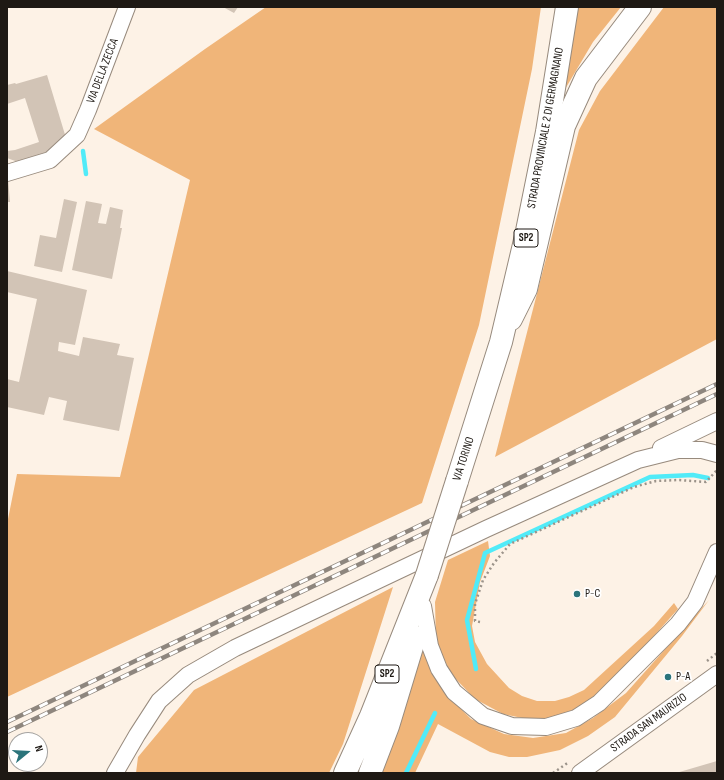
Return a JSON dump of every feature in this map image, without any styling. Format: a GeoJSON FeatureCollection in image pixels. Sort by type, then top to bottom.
{"type":"FeatureCollection","features":[{"type":"Feature","properties":{"kind":"main road","name":"STRADA PROVINCIALE 2 DI GERMAGNANO"},"geometry":{"type":"LineString","coordinates":[[501,342],[526,236],[547,132],[567,7]]}},
{"type":"Feature","properties":{"kind":"main road"},"geometry":{"type":"LineString","coordinates":[[501,342],[526,289],[564,126],[586,78],[640,7]]}},
{"type":"Feature","properties":{"kind":"main road","name":"VIA TORINO"},"geometry":{"type":"LineString","coordinates":[[345,773],[371,716],[427,575],[501,342]]}},
{"type":"Feature","properties":{"kind":"main road","name":"VIA TORINO"},"geometry":{"type":"LineString","coordinates":[[370,773],[388,726],[408,663],[423,606],[427,575]]}},
{"type":"Feature","properties":{"kind":"street","name":"VIA DELLA ZECCA"},"geometry":{"type":"LineString","coordinates":[[7,173],[50,160],[77,135],[127,7]]}},
{"type":"Feature","properties":{"kind":"street"},"geometry":{"type":"LineString","coordinates":[[115,773],[137,735],[159,702],[188,675],[235,648],[486,529],[638,460],[717,421]]}},
{"type":"Feature","properties":{"kind":"street"},"geometry":{"type":"LineString","coordinates":[[638,460],[678,450],[702,450],[717,454]]}},
{"type":"Feature","properties":{"kind":"street"},"geometry":{"type":"LineString","coordinates":[[423,606],[430,646],[439,669],[454,692],[483,716],[512,726],[546,727],[576,718],[599,703],[678,624],[695,602],[717,552]]}},
{"type":"Feature","properties":{"kind":"street","name":"STRADA SAN MAURIZIO"},"geometry":{"type":"LineString","coordinates":[[580,773],[717,674]]}},
{"type":"Feature","properties":{"kind":"street"},"geometry":{"type":"LineString","coordinates":[[124,773],[137,735]]}},
{"type":"Feature","properties":{"kind":"path"},"geometry":{"type":"LineString","coordinates":[[480,622],[475,621],[475,604],[484,580],[494,563],[510,544],[634,486],[656,481],[679,480],[706,482],[717,470]]}},
{"type":"Feature","properties":{"kind":"shaded area"},"geometry":{"type":"Polygon","coordinates":[[[266,7],[541,7],[532,69],[479,325],[422,503],[7,697],[7,524],[17,474],[120,477],[190,180],[94,129],[266,7]]]}},
{"type":"Feature","properties":{"kind":"shaded area"},"geometry":{"type":"Polygon","coordinates":[[[576,7],[621,7],[593,42],[561,96],[576,7]]]}},
{"type":"Feature","properties":{"kind":"shaded area"},"geometry":{"type":"Polygon","coordinates":[[[664,7],[717,7],[717,339],[495,457],[579,130],[600,91],[664,7]]]}},
{"type":"Feature","properties":{"kind":"shaded area"},"geometry":{"type":"Polygon","coordinates":[[[488,541],[490,556],[480,582],[472,626],[475,642],[487,664],[509,688],[522,696],[537,701],[555,701],[569,697],[584,690],[654,626],[674,603],[678,609],[612,683],[582,707],[550,718],[527,719],[503,714],[475,699],[451,674],[436,642],[435,602],[448,560],[488,541]]]}},
{"type":"Feature","properties":{"kind":"shaded area"},"geometry":{"type":"Polygon","coordinates":[[[393,587],[343,744],[329,773],[136,773],[138,757],[194,690],[393,587]]]}},
{"type":"Feature","properties":{"kind":"shaded area"},"geometry":{"type":"Polygon","coordinates":[[[709,600],[682,636],[615,717],[588,736],[560,750],[527,757],[509,757],[490,752],[438,724],[415,773],[378,773],[422,649],[444,692],[471,719],[504,734],[533,738],[566,733],[593,718],[626,693],[709,600]]]}},
{"type":"Feature","properties":{"kind":"building"},"geometry":{"type":"Polygon","coordinates":[[[223,7],[238,7],[234,13],[223,7]]]}},
{"type":"Feature","properties":{"kind":"building"},"geometry":{"type":"Polygon","coordinates":[[[47,75],[66,138],[47,152],[18,162],[7,158],[7,151],[15,150],[39,142],[25,98],[7,104],[7,85],[16,84],[47,75]]]}},
{"type":"Feature","properties":{"kind":"building"},"geometry":{"type":"Polygon","coordinates":[[[8,179],[10,202],[7,202],[8,179]]]}},
{"type":"Feature","properties":{"kind":"building"},"geometry":{"type":"Polygon","coordinates":[[[64,199],[77,202],[62,272],[34,266],[40,235],[56,238],[64,199]]]}},
{"type":"Feature","properties":{"kind":"building"},"geometry":{"type":"Polygon","coordinates":[[[86,201],[102,204],[98,223],[106,224],[110,207],[123,210],[120,228],[122,228],[112,279],[72,270],[86,201]]]}},
{"type":"Feature","properties":{"kind":"building"},"geometry":{"type":"Polygon","coordinates":[[[7,271],[87,290],[75,345],[59,342],[58,351],[79,356],[83,337],[120,344],[117,355],[134,358],[119,431],[63,420],[67,401],[49,397],[44,415],[7,407],[7,379],[19,382],[37,299],[7,292],[7,271]]]}},
{"type":"Feature","properties":{"kind":"building"},"geometry":{"type":"Polygon","coordinates":[[[717,761],[717,773],[676,773],[717,761]]]}},
{"type":"Feature","properties":{"kind":"waterway"},"geometry":{"type":"LineString","coordinates":[[83,151],[86,174]]}},
{"type":"Feature","properties":{"kind":"waterway"},"geometry":{"type":"LineString","coordinates":[[476,669],[467,620],[485,553],[650,477],[693,475],[708,478]]}},
{"type":"Feature","properties":{"kind":"waterway"},"geometry":{"type":"LineString","coordinates":[[406,773],[435,713]]}},
{"type":"Feature","properties":{"kind":"railway"},"geometry":{"type":"LineString","coordinates":[[7,722],[717,384]]}},
{"type":"Feature","properties":{"kind":"railway"},"geometry":{"type":"LineString","coordinates":[[7,732],[717,394]]}},
{"type":"Feature","properties":{"kind":"place","name":"P-C"},"geometry":{"type":"Point","coordinates":[577,594]}},
{"type":"Feature","properties":{"kind":"place","name":"P-A"},"geometry":{"type":"Point","coordinates":[668,677]}}]}
